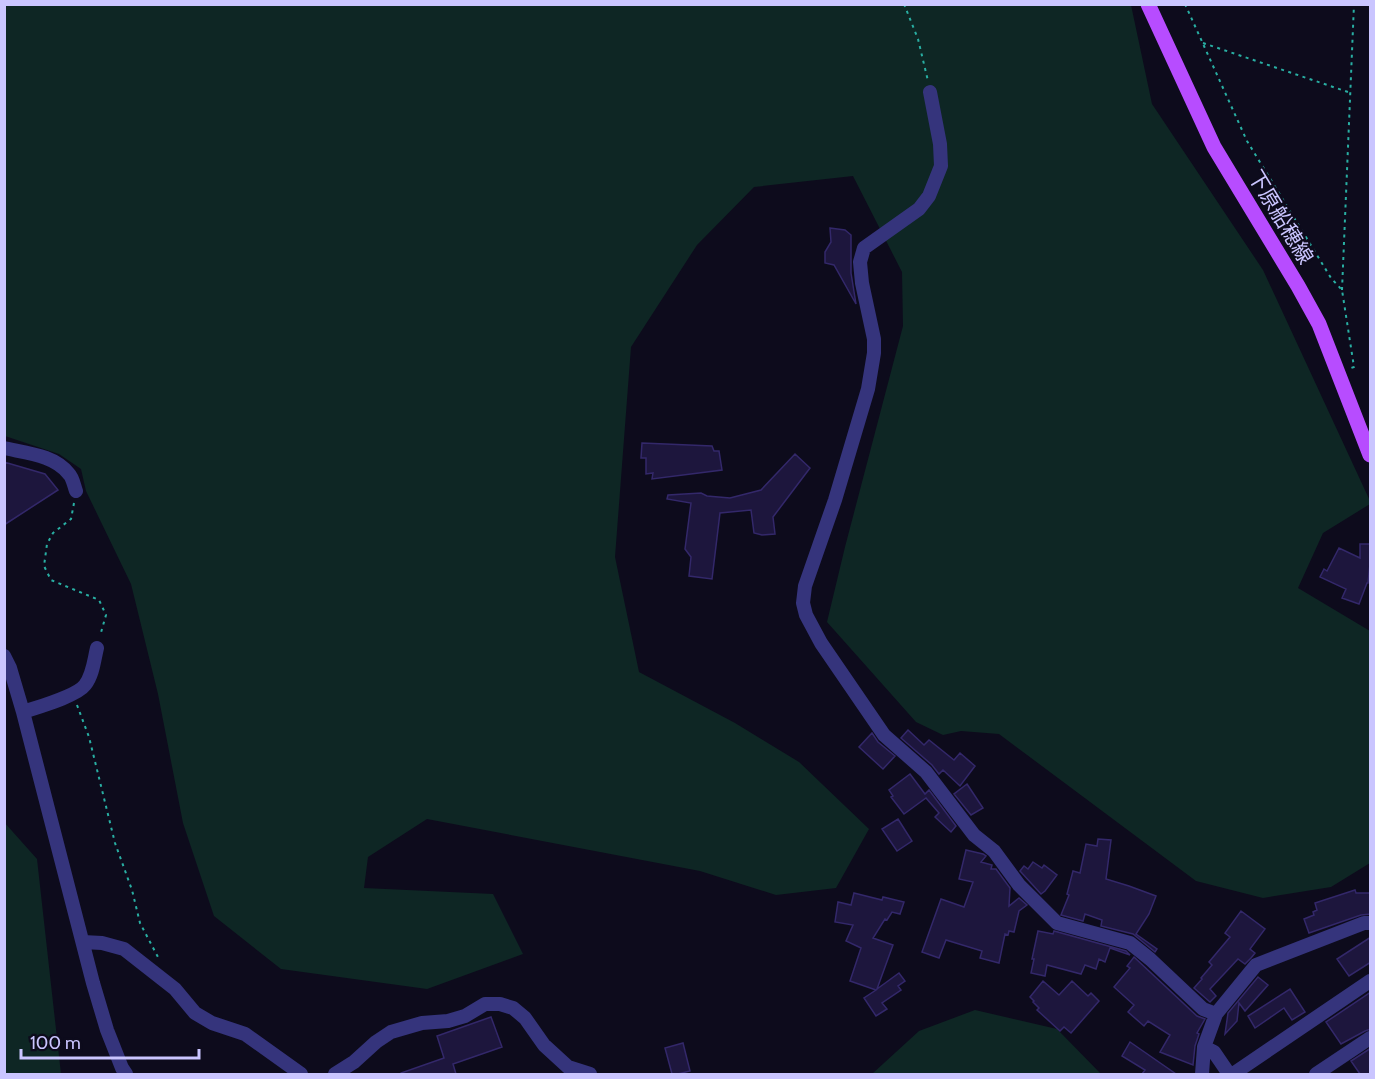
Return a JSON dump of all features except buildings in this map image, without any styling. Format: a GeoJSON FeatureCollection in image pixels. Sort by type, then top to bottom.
{"type":"FeatureCollection","features":[{"type":"Feature","properties":{"kind":"main road","name":"下原船穂線"},"geometry":{"type":"LineString","coordinates":[[1148,4],[1214,147],[1319,324],[1371,455]]}},
{"type":"Feature","properties":{"kind":"street"},"geometry":{"type":"LineString","coordinates":[[930,92],[940,144],[941,166],[929,196],[919,209],[864,248],[860,262],[874,339],[874,353],[868,389],[835,500],[805,586],[803,603],[806,615],[821,643],[884,735],[926,772],[974,835],[994,852],[1019,885],[1058,923],[1130,943],[1203,1009],[1216,1014]]}},
{"type":"Feature","properties":{"kind":"street"},"geometry":{"type":"LineString","coordinates":[[4,448],[52,460],[70,475],[76,491]]}},
{"type":"Feature","properties":{"kind":"street"},"geometry":{"type":"LineString","coordinates":[[23,712],[73,694],[85,687],[91,674],[97,648]]}},
{"type":"Feature","properties":{"kind":"street"},"geometry":{"type":"LineString","coordinates":[[4,656],[10,668],[23,712],[93,983],[107,1030],[126,1074]]}},
{"type":"Feature","properties":{"kind":"street"},"geometry":{"type":"LineString","coordinates":[[1202,1074],[1204,1047],[1216,1014],[1256,965],[1364,923],[1371,923]]}},
{"type":"Feature","properties":{"kind":"street"},"geometry":{"type":"LineString","coordinates":[[83,942],[102,943],[124,949],[175,989],[195,1013],[212,1023],[245,1034],[301,1074]]}},
{"type":"Feature","properties":{"kind":"street"},"geometry":{"type":"LineString","coordinates":[[1204,1047],[1214,1053],[1231,1074],[1371,981]]}},
{"type":"Feature","properties":{"kind":"street"},"geometry":{"type":"LineString","coordinates":[[335,1074],[354,1062],[391,1032],[422,1023],[448,1021],[465,1016],[485,1004],[500,1004],[513,1008],[525,1018],[544,1045],[568,1066],[590,1074]]}},
{"type":"Feature","properties":{"kind":"street"},"geometry":{"type":"LineString","coordinates":[[1316,1074],[1371,1038]]}},
{"type":"Feature","properties":{"kind":"path"},"geometry":{"type":"LineString","coordinates":[[904,4],[918,39],[930,92]]}},
{"type":"Feature","properties":{"kind":"path"},"geometry":{"type":"LineString","coordinates":[[1185,4],[1246,141],[1331,278],[1342,290]]}},
{"type":"Feature","properties":{"kind":"path"},"geometry":{"type":"LineString","coordinates":[[1337,370],[1354,367],[1342,290],[1354,4]]}},
{"type":"Feature","properties":{"kind":"path"},"geometry":{"type":"LineString","coordinates":[[1203,43],[1350,92]]}},
{"type":"Feature","properties":{"kind":"path"},"geometry":{"type":"LineString","coordinates":[[76,491],[71,519],[53,532],[47,544],[44,566],[51,580],[99,600],[106,615],[97,648]]}},
{"type":"Feature","properties":{"kind":"path"},"geometry":{"type":"LineString","coordinates":[[73,694],[89,737],[115,843],[132,890],[140,923],[160,961]]}},
{"type":"Feature","properties":{"kind":"green space"},"geometry":{"type":"Polygon","coordinates":[[[5,5],[1131,5],[1152,104],[1263,270],[1370,501],[1370,504],[1323,533],[1298,588],[1370,631],[1370,863],[1331,887],[1263,898],[1196,881],[999,734],[961,731],[943,735],[916,722],[827,622],[903,326],[902,272],[853,176],[754,187],[697,245],[631,347],[615,557],[639,672],[735,723],[799,762],[869,829],[836,888],[776,895],[700,871],[427,819],[368,857],[364,888],[493,894],[523,954],[427,989],[281,969],[214,916],[183,823],[158,694],[131,584],[86,491],[81,469],[59,454],[5,436],[5,5]]]}},
{"type":"Feature","properties":{"kind":"green space"},"geometry":{"type":"Polygon","coordinates":[[[4,822],[37,859],[61,1074],[5,1074],[4,822]]]}},
{"type":"Feature","properties":{"kind":"green space"},"geometry":{"type":"Polygon","coordinates":[[[975,1010],[1057,1029],[1101,1074],[872,1074],[919,1031],[975,1010]]]}}]}
